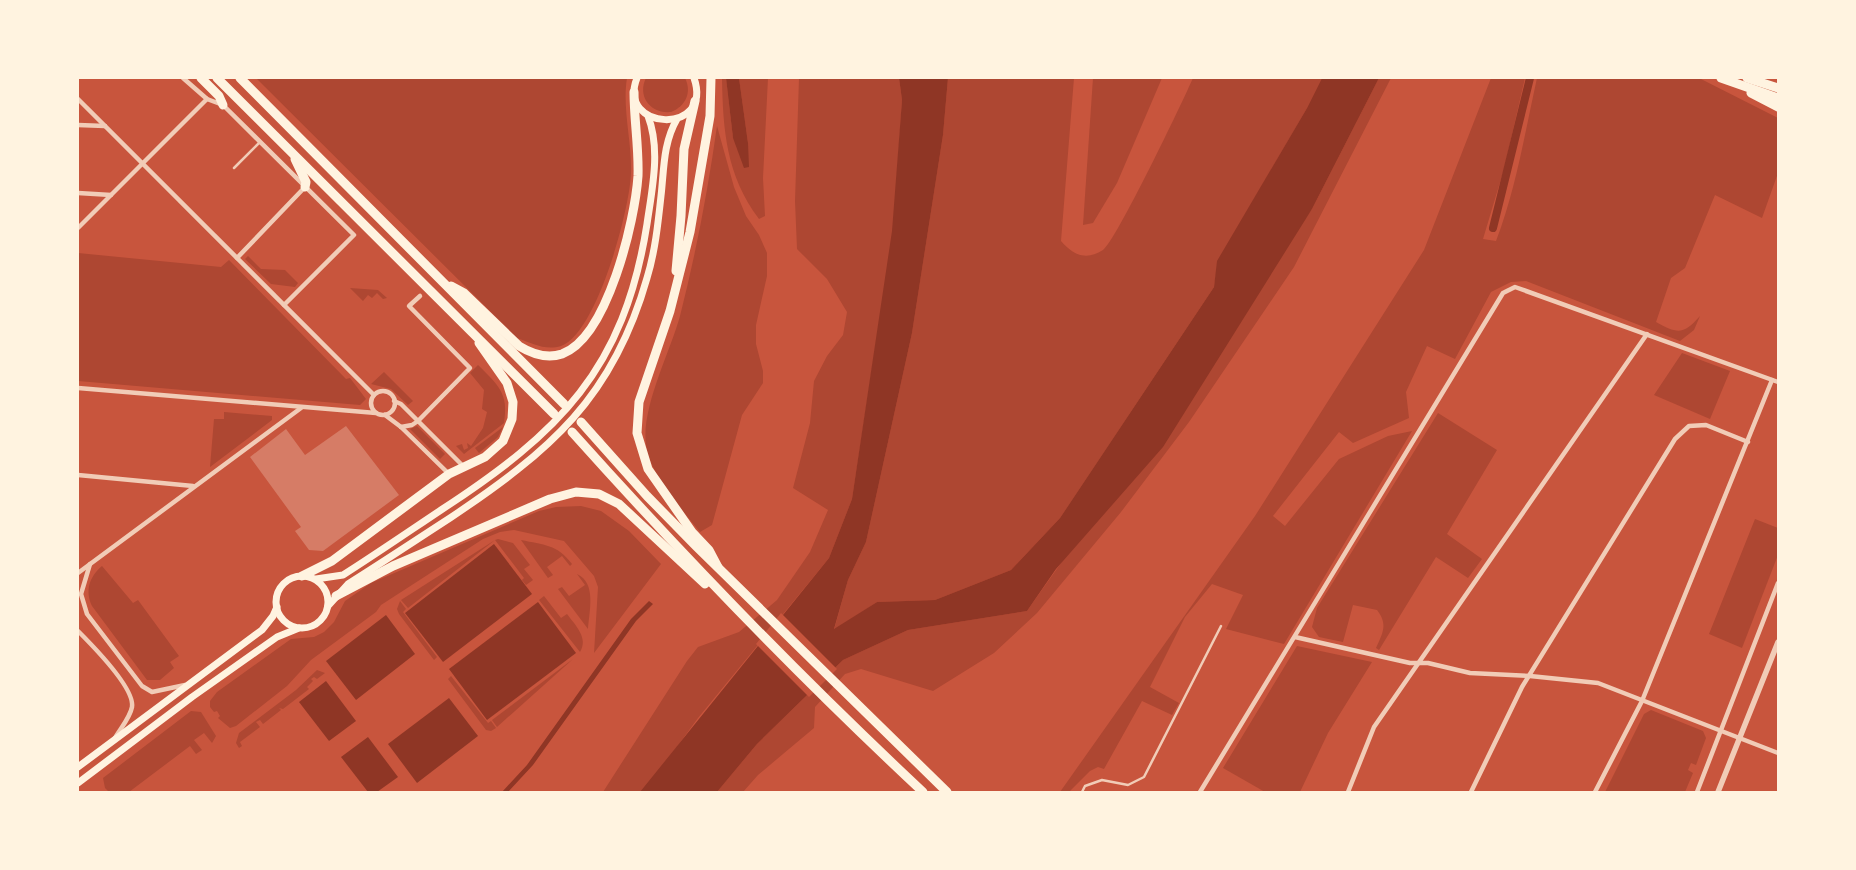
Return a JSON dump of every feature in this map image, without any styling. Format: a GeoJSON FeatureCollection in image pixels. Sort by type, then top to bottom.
{"type":"FeatureCollection","features":[{"type":"Feature","properties":{"kind":"highway"},"geometry":{"type":"LineString","coordinates":[[201,78],[219,96],[223,105]]}},
{"type":"Feature","properties":{"kind":"highway"},"geometry":{"type":"LineString","coordinates":[[217,78],[474,335],[559,414]]}},
{"type":"Feature","properties":{"kind":"highway"},"geometry":{"type":"LineString","coordinates":[[240,78],[564,404]]}},
{"type":"Feature","properties":{"kind":"highway"},"geometry":{"type":"LineString","coordinates":[[698,543],[648,469],[637,433],[639,402],[670,311],[690,232],[710,116],[711,78]]}},
{"type":"Feature","properties":{"kind":"highway"},"geometry":{"type":"LineString","coordinates":[[1721,78],[1778,98]]}},
{"type":"Feature","properties":{"kind":"highway"},"geometry":{"type":"LineString","coordinates":[[1746,78],[1778,88]]}},
{"type":"Feature","properties":{"kind":"highway"},"geometry":{"type":"LineString","coordinates":[[1734,83],[1778,107]]}},
{"type":"Feature","properties":{"kind":"highway"},"geometry":{"type":"LineString","coordinates":[[446,284],[464,293],[519,346],[528,352],[540,356],[562,354],[582,339],[615,278],[632,218],[638,175],[634,92]]}},
{"type":"Feature","properties":{"kind":"highway"},"geometry":{"type":"LineString","coordinates":[[670,311],[679,248],[684,149],[695,101]]}},
{"type":"Feature","properties":{"kind":"highway"},"geometry":{"type":"LineString","coordinates":[[291,150],[306,182],[305,186]]}},
{"type":"Feature","properties":{"kind":"highway"},"geometry":{"type":"LineString","coordinates":[[302,576],[332,561],[449,474],[485,457],[503,440],[512,419],[513,402],[506,383],[493,367],[474,335]]}},
{"type":"Feature","properties":{"kind":"highway"},"geometry":{"type":"LineString","coordinates":[[581,422],[647,496],[698,543],[709,550],[718,567],[947,792]]}},
{"type":"Feature","properties":{"kind":"highway"},"geometry":{"type":"LineString","coordinates":[[572,432],[682,559]]}},
{"type":"Feature","properties":{"kind":"highway"},"geometry":{"type":"LineString","coordinates":[[336,596],[393,566],[550,499],[576,492],[599,494],[619,504],[682,559],[923,792]]}},
{"type":"Feature","properties":{"kind":"main road"},"geometry":{"type":"LineString","coordinates":[[78,767],[185,685],[262,630],[274,616],[280,588],[287,581],[302,576],[316,579],[343,575],[483,482],[532,444],[597,368],[624,314],[643,249],[655,153],[655,138],[648,116],[636,100],[634,92],[637,78]]}},
{"type":"Feature","properties":{"kind":"main road"},"geometry":{"type":"LineString","coordinates":[[648,116],[661,121],[677,119],[685,115],[695,101],[697,89],[694,78]]}},
{"type":"Feature","properties":{"kind":"main road"},"geometry":{"type":"LineString","coordinates":[[78,783],[232,668],[277,637],[318,623],[325,615],[328,606],[348,584],[491,490],[540,453],[571,422],[607,374],[633,321],[650,268],[668,136],[677,119]]}},
{"type":"Feature","properties":{"kind":"main road"},"geometry":{"type":"LineString","coordinates":[[316,579],[326,591],[328,606]]}},
{"type":"Feature","properties":{"kind":"main road"},"geometry":{"type":"LineString","coordinates":[[277,607],[282,617],[289,624],[299,628]]}},
{"type":"Feature","properties":{"kind":"street"},"geometry":{"type":"LineString","coordinates":[[183,78],[207,99],[223,105],[354,235],[284,305]]}},
{"type":"Feature","properties":{"kind":"street"},"geometry":{"type":"LineString","coordinates":[[78,99],[374,395]]}},
{"type":"Feature","properties":{"kind":"street"},"geometry":{"type":"LineString","coordinates":[[78,228],[207,99]]}},
{"type":"Feature","properties":{"kind":"street"},"geometry":{"type":"LineString","coordinates":[[78,124],[105,126]]}},
{"type":"Feature","properties":{"kind":"street"},"geometry":{"type":"LineString","coordinates":[[237,258],[305,186]]}},
{"type":"Feature","properties":{"kind":"street"},"geometry":{"type":"LineString","coordinates":[[78,193],[111,195]]}},
{"type":"Feature","properties":{"kind":"street"},"geometry":{"type":"LineString","coordinates":[[1200,792],[1504,292],[1514,287],[1778,382]]}},
{"type":"Feature","properties":{"kind":"street"},"geometry":{"type":"LineString","coordinates":[[401,426],[412,425],[418,420],[470,368],[408,306],[420,296]]}},
{"type":"Feature","properties":{"kind":"street"},"geometry":{"type":"LineString","coordinates":[[1348,792],[1374,727],[1647,334]]}},
{"type":"Feature","properties":{"kind":"street"},"geometry":{"type":"LineString","coordinates":[[1596,792],[1642,701],[1772,380]]}},
{"type":"Feature","properties":{"kind":"street"},"geometry":{"type":"LineString","coordinates":[[78,388],[302,408],[376,412],[386,415],[401,426],[449,474]]}},
{"type":"Feature","properties":{"kind":"street"},"geometry":{"type":"LineString","coordinates":[[376,412],[371,402],[374,395],[380,392],[387,392],[418,420],[465,468]]}},
{"type":"Feature","properties":{"kind":"street"},"geometry":{"type":"LineString","coordinates":[[386,415],[394,408],[394,400]]}},
{"type":"Feature","properties":{"kind":"street"},"geometry":{"type":"LineString","coordinates":[[78,572],[302,408]]}},
{"type":"Feature","properties":{"kind":"street"},"geometry":{"type":"LineString","coordinates":[[1471,792],[1530,676],[1675,439],[1689,426],[1706,425],[1748,442]]}},
{"type":"Feature","properties":{"kind":"street"},"geometry":{"type":"LineString","coordinates":[[78,475],[193,486]]}},
{"type":"Feature","properties":{"kind":"street"},"geometry":{"type":"LineString","coordinates":[[90,564],[80,594],[87,614],[142,686],[152,692],[185,685]]}},
{"type":"Feature","properties":{"kind":"street"},"geometry":{"type":"LineString","coordinates":[[1697,792],[1778,584]]}},
{"type":"Feature","properties":{"kind":"street"},"geometry":{"type":"LineString","coordinates":[[78,631],[94,647],[121,681],[131,698],[132,706],[114,739]]}},
{"type":"Feature","properties":{"kind":"street"},"geometry":{"type":"LineString","coordinates":[[1294,637],[1361,653],[1428,663],[1470,673],[1530,676],[1598,683],[1778,753]]}},
{"type":"Feature","properties":{"kind":"street"},"geometry":{"type":"LineString","coordinates":[[1718,792],[1778,642]]}},
{"type":"Feature","properties":{"kind":"lane"},"geometry":{"type":"LineString","coordinates":[[234,168],[260,142]]}},
{"type":"Feature","properties":{"kind":"lane"},"geometry":{"type":"LineString","coordinates":[[1082,792],[1085,786],[1102,780],[1128,785],[1144,777],[1221,626]]}},
{"type":"Feature","properties":{"kind":"shaded area"},"geometry":{"type":"Polygon","coordinates":[[[256,78],[627,78],[626,113],[631,173],[625,213],[599,295],[587,319],[574,336],[561,346],[549,348],[517,338],[256,78]]]}},
{"type":"Feature","properties":{"kind":"shaded area"},"geometry":{"type":"Polygon","coordinates":[[[646,78],[685,78],[688,93],[684,102],[671,112],[664,112],[651,107],[644,97],[643,91],[646,78]]]}},
{"type":"Feature","properties":{"kind":"shaded area"},"geometry":{"type":"Polygon","coordinates":[[[722,78],[726,78],[733,138],[748,143],[739,78],[768,78],[763,178],[765,216],[759,219],[739,186],[728,152],[725,134],[722,78]]]}},
{"type":"Feature","properties":{"kind":"shaded area"},"geometry":{"type":"Polygon","coordinates":[[[726,78],[739,78],[748,143],[749,167],[744,168],[733,138],[726,78]]]}},
{"type":"Feature","properties":{"kind":"shaded area"},"geometry":{"type":"Polygon","coordinates":[[[799,78],[899,78],[902,100],[893,231],[852,499],[829,558],[698,718],[644,792],[603,792],[687,661],[698,647],[739,632],[777,600],[810,552],[828,510],[793,488],[810,423],[814,381],[827,356],[843,335],[847,312],[827,279],[797,249],[795,201],[799,78]]]}},
{"type":"Feature","properties":{"kind":"shaded area"},"geometry":{"type":"Polygon","coordinates":[[[899,78],[948,78],[943,135],[912,333],[866,542],[848,580],[834,629],[877,602],[935,600],[1011,570],[1060,518],[1214,287],[1217,261],[1307,108],[1322,78],[1379,78],[1312,209],[1163,447],[1056,569],[1027,611],[908,630],[843,660],[757,744],[717,792],[640,792],[829,558],[852,499],[892,231],[902,100],[899,78]]]}},
{"type":"Feature","properties":{"kind":"shaded area"},"geometry":{"type":"Polygon","coordinates":[[[948,78],[1074,78],[1061,241],[1070,250],[1085,256],[1103,250],[1121,223],[1193,78],[1322,78],[1307,108],[1218,261],[1214,287],[1060,518],[1011,570],[935,600],[877,602],[834,630],[848,580],[866,542],[912,333],[943,135],[948,78]]]}},
{"type":"Feature","properties":{"kind":"shaded area"},"geometry":{"type":"Polygon","coordinates":[[[1093,78],[1162,78],[1117,183],[1093,223],[1083,225],[1093,78]]]}},
{"type":"Feature","properties":{"kind":"shaded area"},"geometry":{"type":"Polygon","coordinates":[[[1379,78],[1391,78],[1294,267],[1189,422],[1121,512],[1037,613],[994,653],[933,691],[861,669],[845,674],[815,707],[814,728],[758,775],[743,792],[717,792],[757,744],[843,660],[908,630],[1027,611],[1312,209],[1379,78]]]}},
{"type":"Feature","properties":{"kind":"shaded area"},"geometry":{"type":"Polygon","coordinates":[[[1491,78],[1525,78],[1504,169],[1483,239],[1496,241],[1503,221],[1520,160],[1537,78],[1699,78],[1778,118],[1778,173],[1762,218],[1715,195],[1685,268],[1671,278],[1656,322],[1670,329],[1680,331],[1689,327],[1700,316],[1694,330],[1680,341],[1526,281],[1511,282],[1491,292],[1455,359],[1427,346],[1406,392],[1409,418],[1353,443],[1339,432],[1273,516],[1285,526],[1339,459],[1388,436],[1412,431],[1284,644],[1226,629],[1243,595],[1212,584],[1185,617],[1150,687],[1179,703],[1172,715],[1142,701],[1104,769],[1098,767],[1090,771],[1069,792],[1060,792],[1255,516],[1424,250],[1491,78]]]}},
{"type":"Feature","properties":{"kind":"shaded area"},"geometry":{"type":"Polygon","coordinates":[[[717,126],[734,187],[746,216],[759,235],[767,253],[767,276],[756,325],[756,344],[763,371],[763,383],[742,415],[712,525],[700,532],[677,504],[655,472],[647,450],[645,435],[656,383],[680,316],[686,292],[710,174],[717,126]]]}},
{"type":"Feature","properties":{"kind":"shaded area"},"geometry":{"type":"Polygon","coordinates":[[[78,253],[221,267],[229,260],[346,379],[350,378],[366,399],[360,405],[78,381],[78,253]]]}},
{"type":"Feature","properties":{"kind":"shaded area"},"geometry":{"type":"Polygon","coordinates":[[[248,256],[261,269],[285,270],[298,283],[295,287],[271,284],[245,259],[248,256]]]}},
{"type":"Feature","properties":{"kind":"shaded area"},"geometry":{"type":"Polygon","coordinates":[[[350,288],[378,290],[387,298],[383,299],[377,293],[372,298],[368,295],[363,301],[350,288]]]}},
{"type":"Feature","properties":{"kind":"shaded area"},"geometry":{"type":"Polygon","coordinates":[[[1682,353],[1730,371],[1710,419],[1654,395],[1682,353]]]}},
{"type":"Feature","properties":{"kind":"shaded area"},"geometry":{"type":"Polygon","coordinates":[[[478,365],[500,390],[505,404],[504,423],[464,454],[456,446],[462,444],[464,450],[468,448],[467,443],[471,446],[483,428],[487,412],[482,409],[484,390],[470,373],[478,365]]]}},
{"type":"Feature","properties":{"kind":"shaded area"},"geometry":{"type":"Polygon","coordinates":[[[384,372],[413,401],[408,405],[391,389],[371,384],[384,372]]]}},
{"type":"Feature","properties":{"kind":"shaded area"},"geometry":{"type":"Polygon","coordinates":[[[224,412],[272,416],[272,420],[210,467],[214,419],[224,419],[224,412]]]}},
{"type":"Feature","properties":{"kind":"shaded area"},"geometry":{"type":"Polygon","coordinates":[[[1438,413],[1497,450],[1447,534],[1482,559],[1468,578],[1436,557],[1379,650],[1376,648],[1382,633],[1383,624],[1377,610],[1353,605],[1343,642],[1319,637],[1312,627],[1317,608],[1438,413]]]}},
{"type":"Feature","properties":{"kind":"shaded area"},"geometry":{"type":"Polygon","coordinates":[[[417,426],[445,454],[440,459],[410,429],[417,426]]]}},
{"type":"Feature","properties":{"kind":"shaded area"},"geometry":{"type":"Polygon","coordinates":[[[503,427],[498,437],[479,453],[475,448],[503,427]]]}},
{"type":"Feature","properties":{"kind":"shaded area"},"geometry":{"type":"Polygon","coordinates":[[[581,506],[601,511],[629,531],[661,564],[594,653],[598,587],[594,576],[564,541],[514,530],[500,532],[483,539],[381,605],[376,612],[311,660],[287,686],[236,726],[230,728],[218,718],[220,716],[217,711],[214,712],[210,707],[210,701],[217,692],[291,639],[314,637],[324,632],[334,622],[345,601],[371,583],[539,511],[556,507],[581,506]]]}},
{"type":"Feature","properties":{"kind":"shaded area"},"geometry":{"type":"Polygon","coordinates":[[[1755,519],[1778,528],[1778,555],[1742,648],[1709,634],[1755,519]]]}},
{"type":"Feature","properties":{"kind":"shaded area"},"geometry":{"type":"Polygon","coordinates":[[[495,540],[513,543],[530,565],[524,569],[533,580],[526,585],[522,580],[524,578],[495,540]]]}},
{"type":"Feature","properties":{"kind":"shaded area"},"geometry":{"type":"Polygon","coordinates":[[[495,540],[408,608],[401,600],[495,540]]]}},
{"type":"Feature","properties":{"kind":"shaded area"},"geometry":{"type":"Polygon","coordinates":[[[521,540],[550,546],[566,557],[572,564],[570,566],[562,556],[547,567],[553,575],[548,578],[521,540]]]}},
{"type":"Feature","properties":{"kind":"shaded area"},"geometry":{"type":"Polygon","coordinates":[[[494,544],[532,594],[443,662],[405,613],[494,544]]]}},
{"type":"Feature","properties":{"kind":"shaded area"},"geometry":{"type":"Polygon","coordinates":[[[102,566],[133,603],[138,600],[179,656],[170,662],[174,668],[160,680],[147,680],[92,606],[89,595],[91,580],[102,566]]]}},
{"type":"Feature","properties":{"kind":"shaded area"},"geometry":{"type":"Polygon","coordinates":[[[577,574],[583,578],[590,591],[588,629],[558,589],[562,587],[569,596],[585,585],[577,574]]]}},
{"type":"Feature","properties":{"kind":"shaded area"},"geometry":{"type":"Polygon","coordinates":[[[544,596],[561,618],[567,614],[577,627],[583,642],[580,652],[539,600],[544,596]]]}},
{"type":"Feature","properties":{"kind":"shaded area"},"geometry":{"type":"Polygon","coordinates":[[[400,601],[406,609],[403,612],[437,657],[434,660],[399,614],[397,609],[400,601]]]}},
{"type":"Feature","properties":{"kind":"shaded area"},"geometry":{"type":"Polygon","coordinates":[[[649,601],[653,604],[636,621],[533,765],[508,792],[502,792],[527,765],[631,619],[649,601]]]}},
{"type":"Feature","properties":{"kind":"shaded area"},"geometry":{"type":"Polygon","coordinates":[[[538,602],[576,653],[487,720],[449,669],[538,602]]]}},
{"type":"Feature","properties":{"kind":"shaded area"},"geometry":{"type":"Polygon","coordinates":[[[386,615],[415,654],[356,700],[326,661],[386,615]]]}},
{"type":"Feature","properties":{"kind":"shaded area"},"geometry":{"type":"Polygon","coordinates":[[[1297,646],[1372,662],[1328,733],[1300,792],[1265,792],[1223,768],[1297,646]]]}},
{"type":"Feature","properties":{"kind":"shaded area"},"geometry":{"type":"Polygon","coordinates":[[[573,659],[497,727],[492,720],[573,659]]]}},
{"type":"Feature","properties":{"kind":"shaded area"},"geometry":{"type":"Polygon","coordinates":[[[317,670],[325,673],[317,679],[314,677],[311,679],[313,681],[307,687],[309,689],[283,709],[279,708],[281,710],[263,724],[260,720],[256,722],[260,727],[240,742],[242,746],[239,748],[236,743],[239,733],[296,690],[317,670]]]}},
{"type":"Feature","properties":{"kind":"shaded area"},"geometry":{"type":"Polygon","coordinates":[[[451,676],[488,723],[491,721],[496,728],[491,731],[486,730],[448,679],[451,676]]]}},
{"type":"Feature","properties":{"kind":"shaded area"},"geometry":{"type":"Polygon","coordinates":[[[326,681],[356,721],[329,741],[299,702],[326,681]]]}},
{"type":"Feature","properties":{"kind":"shaded area"},"geometry":{"type":"Polygon","coordinates":[[[449,698],[478,736],[417,783],[388,744],[449,698]]]}},
{"type":"Feature","properties":{"kind":"shaded area"},"geometry":{"type":"Polygon","coordinates":[[[1651,710],[1703,731],[1706,738],[1696,765],[1691,763],[1688,770],[1693,773],[1685,792],[1605,792],[1644,714],[1651,710]]]}},
{"type":"Feature","properties":{"kind":"shaded area"},"geometry":{"type":"Polygon","coordinates":[[[191,711],[201,712],[216,736],[212,743],[204,733],[194,740],[202,750],[196,754],[190,746],[129,792],[109,792],[105,788],[103,778],[191,711]]]}},
{"type":"Feature","properties":{"kind":"shaded area"},"geometry":{"type":"Polygon","coordinates":[[[368,737],[398,777],[377,792],[368,792],[341,757],[368,737]]]}},
{"type":"Feature","properties":{"kind":"pier"},"geometry":{"type":"Polygon","coordinates":[[[781,613],[837,669],[809,697],[756,644],[781,613]]]}},
{"type":"Feature","properties":{"kind":"building"},"geometry":{"type":"Polygon","coordinates":[[[346,426],[399,495],[323,551],[309,550],[295,531],[301,527],[250,457],[286,429],[305,455],[346,426]]]}},
{"type":"Feature","properties":{"kind":"waterway"},"geometry":{"type":"LineString","coordinates":[[1493,228],[1530,78]]}}]}
